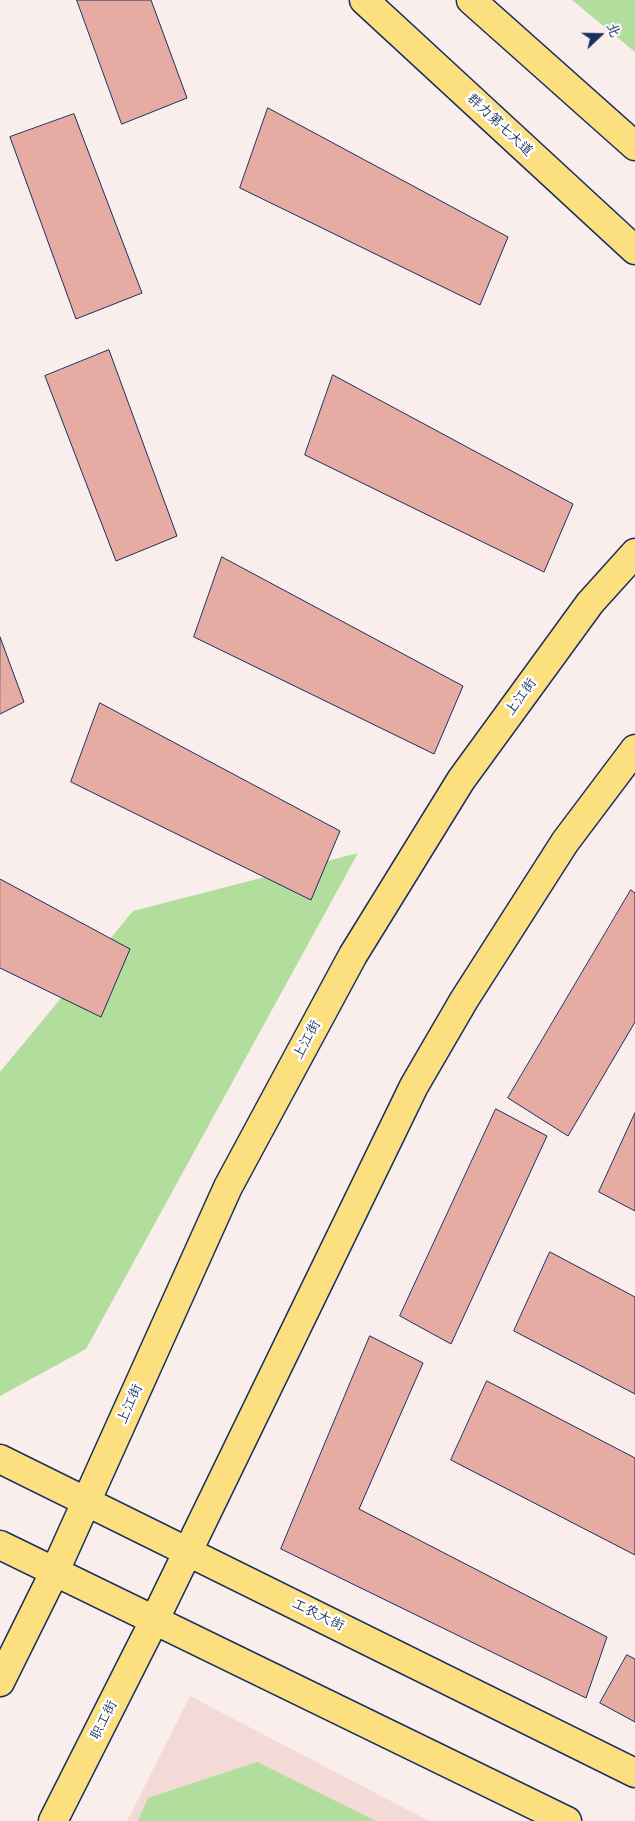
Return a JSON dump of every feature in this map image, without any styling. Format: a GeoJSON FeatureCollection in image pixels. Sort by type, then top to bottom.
{"type":"FeatureCollection","features":[{"type":"Feature","properties":{"kind":"main road","name":"群力第七大道"},"geometry":{"type":"LineString","coordinates":[[364,0],[635,250]]}},
{"type":"Feature","properties":{"kind":"main road"},"geometry":{"type":"LineString","coordinates":[[471,0],[635,146]]}},
{"type":"Feature","properties":{"kind":"main road","name":"上江街"},"geometry":{"type":"LineString","coordinates":[[55,1571],[228,1186],[353,955],[461,780],[590,603],[635,553]]}},
{"type":"Feature","properties":{"kind":"main road"},"geometry":{"type":"LineString","coordinates":[[155,1619],[414,1086],[464,1000],[565,842],[635,749]]}},
{"type":"Feature","properties":{"kind":"main road","name":"工农大街"},"geometry":{"type":"LineString","coordinates":[[0,1459],[188,1550],[635,1773]]}},
{"type":"Feature","properties":{"kind":"main road"},"geometry":{"type":"LineString","coordinates":[[0,1545],[567,1821]]}},
{"type":"Feature","properties":{"kind":"main road"},"geometry":{"type":"LineString","coordinates":[[0,1682],[55,1571]]}},
{"type":"Feature","properties":{"kind":"main road","name":"职工街"},"geometry":{"type":"LineString","coordinates":[[53,1821],[155,1619]]}},
{"type":"Feature","properties":{"kind":"shaded area"},"geometry":{"type":"Polygon","coordinates":[[[190,1696],[429,1821],[127,1821],[190,1696]]]}},
{"type":"Feature","properties":{"kind":"green space"},"geometry":{"type":"Polygon","coordinates":[[[572,0],[635,0],[635,52],[572,0]]]}},
{"type":"Feature","properties":{"kind":"green space"},"geometry":{"type":"Polygon","coordinates":[[[358,853],[86,1349],[0,1396],[0,1072],[133,911],[358,853]]]}},
{"type":"Feature","properties":{"kind":"green space"},"geometry":{"type":"Polygon","coordinates":[[[257,1762],[376,1821],[138,1821],[148,1798],[257,1762]]]}},
{"type":"Feature","properties":{"kind":"building"},"geometry":{"type":"Polygon","coordinates":[[[77,0],[151,0],[187,98],[122,124],[77,0]]]}},
{"type":"Feature","properties":{"kind":"building"},"geometry":{"type":"Polygon","coordinates":[[[268,108],[508,237],[480,305],[240,188],[268,108]]]}},
{"type":"Feature","properties":{"kind":"building"},"geometry":{"type":"Polygon","coordinates":[[[74,114],[142,293],[76,319],[10,137],[74,114]]]}},
{"type":"Feature","properties":{"kind":"building"},"geometry":{"type":"Polygon","coordinates":[[[109,350],[177,536],[116,561],[45,376],[109,350]]]}},
{"type":"Feature","properties":{"kind":"building"},"geometry":{"type":"Polygon","coordinates":[[[333,375],[573,504],[544,572],[305,455],[333,375]]]}},
{"type":"Feature","properties":{"kind":"building"},"geometry":{"type":"Polygon","coordinates":[[[222,557],[463,686],[434,754],[194,637],[222,557]]]}},
{"type":"Feature","properties":{"kind":"building"},"geometry":{"type":"Polygon","coordinates":[[[0,637],[24,702],[0,714],[0,637]]]}},
{"type":"Feature","properties":{"kind":"building"},"geometry":{"type":"Polygon","coordinates":[[[100,703],[340,831],[311,900],[71,782],[100,703]]]}},
{"type":"Feature","properties":{"kind":"building"},"geometry":{"type":"Polygon","coordinates":[[[0,879],[130,949],[101,1017],[0,968],[0,879]]]}},
{"type":"Feature","properties":{"kind":"building"},"geometry":{"type":"Polygon","coordinates":[[[631,890],[635,893],[635,1022],[568,1136],[508,1098],[631,890]]]}},
{"type":"Feature","properties":{"kind":"building"},"geometry":{"type":"Polygon","coordinates":[[[496,1109],[547,1136],[451,1344],[400,1316],[496,1109]]]}},
{"type":"Feature","properties":{"kind":"building"},"geometry":{"type":"Polygon","coordinates":[[[635,1113],[635,1211],[599,1192],[635,1113]]]}},
{"type":"Feature","properties":{"kind":"building"},"geometry":{"type":"Polygon","coordinates":[[[550,1252],[635,1297],[635,1394],[514,1331],[550,1252]]]}},
{"type":"Feature","properties":{"kind":"building"},"geometry":{"type":"Polygon","coordinates":[[[370,1336],[423,1363],[359,1509],[607,1637],[586,1698],[281,1549],[370,1336]]]}},
{"type":"Feature","properties":{"kind":"building"},"geometry":{"type":"Polygon","coordinates":[[[487,1381],[635,1458],[635,1555],[451,1460],[487,1381]]]}},
{"type":"Feature","properties":{"kind":"building"},"geometry":{"type":"Polygon","coordinates":[[[627,1655],[635,1659],[635,1722],[600,1703],[627,1655]]]}}]}
